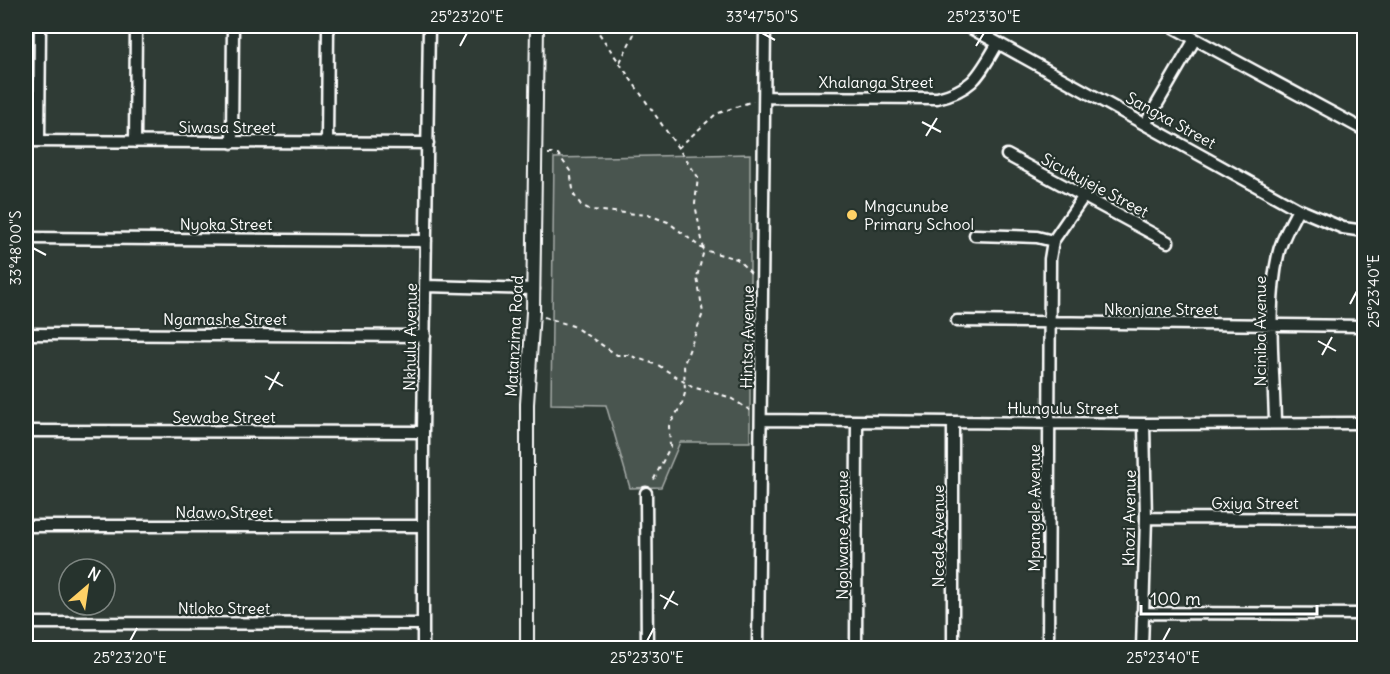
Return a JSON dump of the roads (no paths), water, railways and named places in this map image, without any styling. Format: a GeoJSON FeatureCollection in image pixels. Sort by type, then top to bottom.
{"type":"FeatureCollection","features":[{"type":"Feature","properties":{"kind":"street"},"geometry":{"type":"LineString","coordinates":[[39,141],[40,26]]}},
{"type":"Feature","properties":{"kind":"street"},"geometry":{"type":"LineString","coordinates":[[135,142],[136,26]]}},
{"type":"Feature","properties":{"kind":"street"},"geometry":{"type":"LineString","coordinates":[[232,143],[233,26]]}},
{"type":"Feature","properties":{"kind":"street"},"geometry":{"type":"LineString","coordinates":[[327,142],[328,26]]}},
{"type":"Feature","properties":{"kind":"street","name":"Nkhulu Avenue"},"geometry":{"type":"LineString","coordinates":[[423,648],[423,432],[429,26]]}},
{"type":"Feature","properties":{"kind":"street","name":"Matanzima Road"},"geometry":{"type":"LineString","coordinates":[[527,648],[527,404],[534,289],[537,26]]}},
{"type":"Feature","properties":{"kind":"street","name":"Hintsa Avenue"},"geometry":{"type":"LineString","coordinates":[[758,648],[765,26]]}},
{"type":"Feature","properties":{"kind":"street","name":"Sangxa Street"},"geometry":{"type":"LineString","coordinates":[[967,26],[1298,209],[1343,228],[1365,231]]}},
{"type":"Feature","properties":{"kind":"street"},"geometry":{"type":"LineString","coordinates":[[1171,26],[1365,130]]}},
{"type":"Feature","properties":{"kind":"street"},"geometry":{"type":"LineString","coordinates":[[1146,123],[1195,39]]}},
{"type":"Feature","properties":{"kind":"street","name":"Xhalanga Street"},"geometry":{"type":"LineString","coordinates":[[765,97],[938,98],[959,93],[974,81],[998,43]]}},
{"type":"Feature","properties":{"kind":"street","name":"Siwasa Street"},"geometry":{"type":"LineString","coordinates":[[26,141],[428,143]]}},
{"type":"Feature","properties":{"kind":"street","name":"Sicukujeje Street"},"geometry":{"type":"LineString","coordinates":[[1007,155],[1168,242]]}},
{"type":"Feature","properties":{"kind":"street","name":"Mpangele Avenue"},"geometry":{"type":"LineString","coordinates":[[1048,648],[1050,259],[1053,241],[1084,196]]}},
{"type":"Feature","properties":{"kind":"street","name":"Nciniba Avenue"},"geometry":{"type":"LineString","coordinates":[[1275,422],[1272,325],[1278,256],[1298,209]]}},
{"type":"Feature","properties":{"kind":"street"},"geometry":{"type":"LineString","coordinates":[[975,235],[1037,237],[1053,241]]}},
{"type":"Feature","properties":{"kind":"street","name":"Nyoka Street"},"geometry":{"type":"LineString","coordinates":[[26,238],[426,241]]}},
{"type":"Feature","properties":{"kind":"street"},"geometry":{"type":"LineString","coordinates":[[426,286],[534,289]]}},
{"type":"Feature","properties":{"kind":"street","name":"Nkonjane Street"},"geometry":{"type":"LineString","coordinates":[[957,321],[1365,326]]}},
{"type":"Feature","properties":{"kind":"street","name":"Ngamashe Street"},"geometry":{"type":"LineString","coordinates":[[26,334],[425,336]]}},
{"type":"Feature","properties":{"kind":"street","name":"Hlungulu Street"},"geometry":{"type":"LineString","coordinates":[[761,420],[1144,424],[1365,423]]}},
{"type":"Feature","properties":{"kind":"street","name":"Ngolwane Avenue"},"geometry":{"type":"LineString","coordinates":[[856,648],[857,421]]}},
{"type":"Feature","properties":{"kind":"street","name":"Ncede Avenue"},"geometry":{"type":"LineString","coordinates":[[953,423],[953,648]]}},
{"type":"Feature","properties":{"kind":"street","name":"Khozi Avenue"},"geometry":{"type":"LineString","coordinates":[[1142,648],[1146,518],[1144,424]]}},
{"type":"Feature","properties":{"kind":"street","name":"Sewabe Street"},"geometry":{"type":"LineString","coordinates":[[26,432],[423,432]]}},
{"type":"Feature","properties":{"kind":"street"},"geometry":{"type":"LineString","coordinates":[[646,493],[647,648]]}},
{"type":"Feature","properties":{"kind":"street","name":"Gxiya Street"},"geometry":{"type":"LineString","coordinates":[[1146,518],[1365,519]]}},
{"type":"Feature","properties":{"kind":"street","name":"Ndawo Street"},"geometry":{"type":"LineString","coordinates":[[26,526],[423,526]]}},
{"type":"Feature","properties":{"kind":"street"},"geometry":{"type":"LineString","coordinates":[[1142,613],[1365,614]]}},
{"type":"Feature","properties":{"kind":"street","name":"Ntloko Street"},"geometry":{"type":"LineString","coordinates":[[26,623],[423,624]]}},
{"type":"Feature","properties":{"kind":"place","name":"Mngcunube Primary School"},"geometry":{"type":"Point","coordinates":[852,215]}}]}
